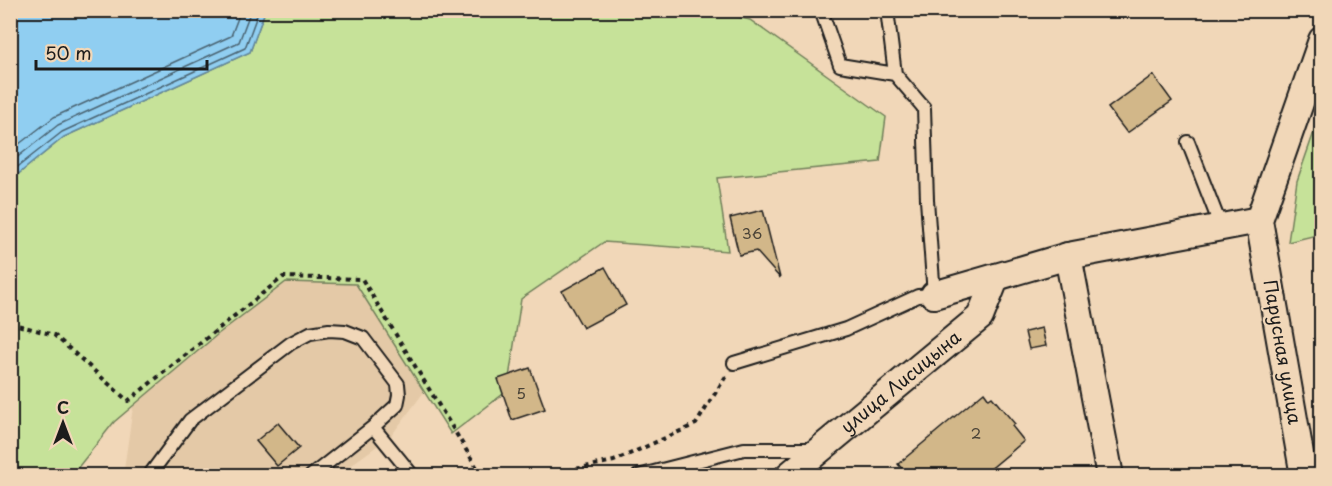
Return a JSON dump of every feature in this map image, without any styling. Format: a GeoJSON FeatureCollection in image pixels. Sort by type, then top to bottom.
{"type":"FeatureCollection","features":[{"type":"Feature","properties":{"kind":"street"},"geometry":{"type":"LineString","coordinates":[[934,296],[1068,256],[1258,220],[1322,40]]}},
{"type":"Feature","properties":{"kind":"street","name":"Парусная улица"},"geometry":{"type":"LineString","coordinates":[[1258,220],[1304,476]]}},
{"type":"Feature","properties":{"kind":"street"},"geometry":{"type":"LineString","coordinates":[[1068,256],[1110,476]]}},
{"type":"Feature","properties":{"kind":"street","name":"улица Лисицына"},"geometry":{"type":"LineString","coordinates":[[788,476],[980,317],[996,277]]}},
{"type":"Feature","properties":{"kind":"lane"},"geometry":{"type":"LineString","coordinates":[[821,10],[840,65],[895,74]]}},
{"type":"Feature","properties":{"kind":"lane"},"geometry":{"type":"LineString","coordinates":[[734,363],[846,329],[918,296],[934,296],[927,200],[924,108],[895,74],[887,10]]}},
{"type":"Feature","properties":{"kind":"lane"},"geometry":{"type":"LineString","coordinates":[[1188,142],[1221,227]]}},
{"type":"Feature","properties":{"kind":"lane"},"geometry":{"type":"LineString","coordinates":[[151,476],[190,420],[291,343],[310,333],[329,330],[345,331],[363,338],[398,384],[399,395],[396,405],[373,427],[311,476]]}},
{"type":"Feature","properties":{"kind":"lane"},"geometry":{"type":"LineString","coordinates":[[373,427],[412,476]]}},
{"type":"Feature","properties":{"kind":"lane"},"geometry":{"type":"LineString","coordinates":[[638,476],[744,449],[820,449]]}},
{"type":"Feature","properties":{"kind":"path"},"geometry":{"type":"LineString","coordinates":[[10,323],[54,335],[128,401],[156,379]]}},
{"type":"Feature","properties":{"kind":"path"},"geometry":{"type":"LineString","coordinates":[[540,476],[614,461],[696,424],[734,363]]}},
{"type":"Feature","properties":{"kind":"shaded area"},"geometry":{"type":"Polygon","coordinates":[[[286,282],[356,284],[424,392],[391,436],[337,475],[123,476],[133,407],[218,334],[286,282]]]}},
{"type":"Feature","properties":{"kind":"green space"},"geometry":{"type":"Polygon","coordinates":[[[265,11],[714,11],[750,20],[886,117],[880,162],[717,178],[728,251],[604,242],[521,299],[507,391],[451,434],[356,284],[286,282],[218,334],[114,422],[72,475],[11,476],[11,180],[64,137],[250,52],[265,11]]]}},
{"type":"Feature","properties":{"kind":"green space"},"geometry":{"type":"Polygon","coordinates":[[[1321,112],[1321,234],[1288,242],[1297,181],[1321,112]]]}},
{"type":"Feature","properties":{"kind":"water"},"geometry":{"type":"Polygon","coordinates":[[[11,10],[265,11],[250,52],[64,137],[11,180],[11,10]]]}},
{"type":"Feature","properties":{"kind":"building"},"geometry":{"type":"Polygon","coordinates":[[[1153,75],[1172,101],[1127,133],[1108,108],[1153,75]]]}},
{"type":"Feature","properties":{"kind":"building"},"geometry":{"type":"Polygon","coordinates":[[[763,210],[780,278],[756,251],[739,255],[730,218],[763,210]]]}},
{"type":"Feature","properties":{"kind":"building"},"geometry":{"type":"Polygon","coordinates":[[[605,267],[626,305],[583,328],[562,291],[605,267]]]}},
{"type":"Feature","properties":{"kind":"building"},"geometry":{"type":"Polygon","coordinates":[[[1042,328],[1046,346],[1029,349],[1025,332],[1042,328]]]}},
{"type":"Feature","properties":{"kind":"building"},"geometry":{"type":"Polygon","coordinates":[[[530,368],[545,409],[512,420],[498,379],[530,368]]]}},
{"type":"Feature","properties":{"kind":"building"},"geometry":{"type":"Polygon","coordinates":[[[984,392],[989,399],[992,397],[1015,424],[1012,426],[1024,441],[982,476],[908,476],[898,464],[984,392]]]}},
{"type":"Feature","properties":{"kind":"building"},"geometry":{"type":"Polygon","coordinates":[[[278,423],[299,448],[277,466],[256,441],[278,423]]]}}]}
